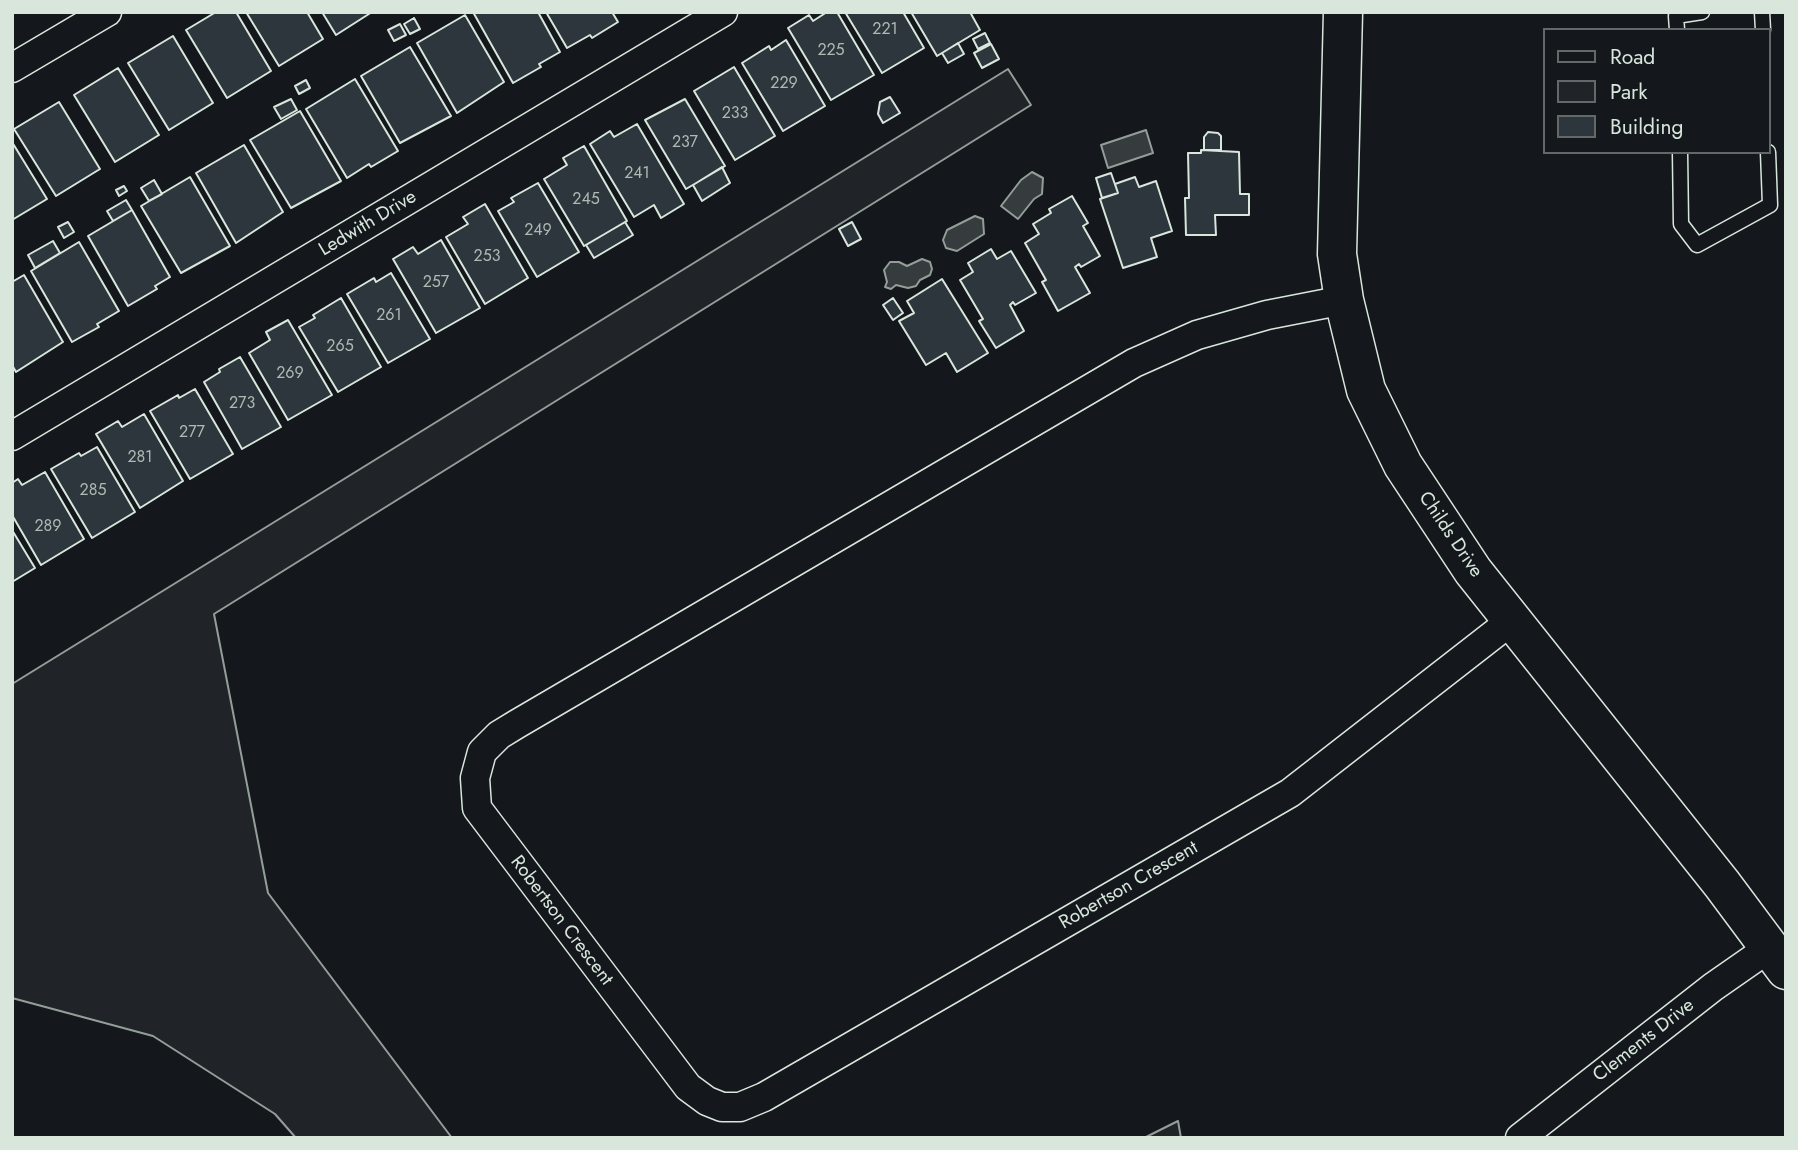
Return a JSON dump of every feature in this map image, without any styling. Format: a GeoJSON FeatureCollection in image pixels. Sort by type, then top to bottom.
{"type":"FeatureCollection","features":[{"type":"Feature","properties":{"kind":"street"},"geometry":{"type":"LineString","coordinates":[[12,68],[67,22],[107,12]]}},
{"type":"Feature","properties":{"kind":"street","name":"Ledwith Drive"},"geometry":{"type":"LineString","coordinates":[[12,436],[723,12]]}},
{"type":"Feature","properties":{"kind":"street","name":"Childs Drive"},"geometry":{"type":"LineString","coordinates":[[1343,12],[1337,254],[1344,300],[1366,390],[1403,465],[1473,571],[1723,884],[1777,959]]}},
{"type":"Feature","properties":{"kind":"street","name":"Robertson Crescent"},"geometry":{"type":"LineString","coordinates":[[1344,300],[1267,315],[1197,335],[1134,363],[517,724],[499,735],[482,752],[475,778],[477,808],[688,1087],[707,1101],[722,1107],[740,1107],[764,1097],[1290,793],[1511,621]]}},
{"type":"Feature","properties":{"kind":"street","name":"Clements Drive"},"geometry":{"type":"LineString","coordinates":[[1520,1138],[1713,987],[1777,959]]}},
{"type":"Feature","properties":{"kind":"lane"},"geometry":{"type":"LineString","coordinates":[[1677,28],[1676,16],[1702,12]]}},
{"type":"Feature","properties":{"kind":"lane"},"geometry":{"type":"LineString","coordinates":[[1679,154],[1681,224],[1697,244],[1770,205],[1768,154]]}},
{"type":"Feature","properties":{"kind":"green space"},"geometry":{"type":"Polygon","coordinates":[[[1008,69],[1031,105],[214,614],[268,893],[452,1138],[296,1138],[275,1114],[153,1036],[12,998],[12,684],[1008,69]]]}},
{"type":"Feature","properties":{"kind":"green space"},"geometry":{"type":"Polygon","coordinates":[[[1178,1121],[1181,1138],[1144,1138],[1178,1121]]]}},
{"type":"Feature","properties":{"kind":"shaded area"},"geometry":{"type":"Polygon","coordinates":[[[1146,130],[1153,153],[1108,168],[1101,145],[1146,130]]]}},
{"type":"Feature","properties":{"kind":"shaded area"},"geometry":{"type":"Polygon","coordinates":[[[1032,172],[1043,178],[1042,194],[1034,199],[1018,219],[1001,206],[1021,180],[1032,172]]]}},
{"type":"Feature","properties":{"kind":"shaded area"},"geometry":{"type":"Polygon","coordinates":[[[975,216],[983,219],[984,234],[957,251],[946,248],[943,240],[947,230],[975,216]]]}},
{"type":"Feature","properties":{"kind":"shaded area"},"geometry":{"type":"Polygon","coordinates":[[[922,259],[930,262],[932,269],[930,275],[920,280],[916,286],[908,288],[896,285],[891,289],[885,287],[887,282],[884,270],[890,262],[907,266],[922,259]]]}},
{"type":"Feature","properties":{"kind":"building"},"geometry":{"type":"Polygon","coordinates":[[[216,12],[236,12],[271,71],[227,98],[186,30],[216,12]]]}},
{"type":"Feature","properties":{"kind":"building"},"geometry":{"type":"Polygon","coordinates":[[[246,12],[307,12],[323,39],[279,66],[246,12]]]}},
{"type":"Feature","properties":{"kind":"building"},"geometry":{"type":"Polygon","coordinates":[[[322,12],[372,12],[336,35],[322,12]]]}},
{"type":"Feature","properties":{"kind":"building"},"geometry":{"type":"Polygon","coordinates":[[[473,12],[538,12],[560,52],[513,83],[473,12]]]}},
{"type":"Feature","properties":{"kind":"building"},"geometry":{"type":"Polygon","coordinates":[[[546,12],[612,12],[618,22],[592,38],[590,35],[567,48],[546,12]]]}},
{"type":"Feature","properties":{"kind":"building"},"geometry":{"type":"Polygon","coordinates":[[[827,12],[837,12],[874,75],[831,100],[788,28],[809,15],[813,21],[827,12]]]}},
{"type":"Feature","properties":{"kind":"building"},"geometry":{"type":"Polygon","coordinates":[[[845,12],[903,12],[924,48],[882,73],[845,12]]]}},
{"type":"Feature","properties":{"kind":"building"},"geometry":{"type":"Polygon","coordinates":[[[911,12],[970,12],[980,30],[937,56],[911,12]]]}},
{"type":"Feature","properties":{"kind":"building"},"geometry":{"type":"Polygon","coordinates":[[[465,15],[504,82],[457,113],[417,43],[465,15]]]}},
{"type":"Feature","properties":{"kind":"building"},"geometry":{"type":"Polygon","coordinates":[[[414,18],[420,29],[410,34],[404,24],[414,18]]]}},
{"type":"Feature","properties":{"kind":"building"},"geometry":{"type":"Polygon","coordinates":[[[400,24],[406,35],[394,41],[388,30],[400,24]]]}},
{"type":"Feature","properties":{"kind":"building"},"geometry":{"type":"Polygon","coordinates":[[[985,33],[990,43],[978,49],[973,39],[985,33]]]}},
{"type":"Feature","properties":{"kind":"building"},"geometry":{"type":"Polygon","coordinates":[[[173,36],[213,103],[169,130],[128,63],[173,36]]]}},
{"type":"Feature","properties":{"kind":"building"},"geometry":{"type":"Polygon","coordinates":[[[786,40],[825,106],[783,131],[742,63],[769,46],[771,50],[786,40]]]}},
{"type":"Feature","properties":{"kind":"building"},"geometry":{"type":"Polygon","coordinates":[[[958,43],[964,54],[948,63],[942,53],[958,43]]]}},
{"type":"Feature","properties":{"kind":"building"},"geometry":{"type":"Polygon","coordinates":[[[991,44],[999,59],[982,68],[974,53],[991,44]]]}},
{"type":"Feature","properties":{"kind":"building"},"geometry":{"type":"Polygon","coordinates":[[[410,47],[451,116],[400,143],[361,76],[410,47]]]}},
{"type":"Feature","properties":{"kind":"building"},"geometry":{"type":"Polygon","coordinates":[[[734,67],[775,136],[735,160],[694,91],[734,67]]]}},
{"type":"Feature","properties":{"kind":"building"},"geometry":{"type":"Polygon","coordinates":[[[118,68],[159,135],[115,162],[74,95],[118,68]]]}},
{"type":"Feature","properties":{"kind":"building"},"geometry":{"type":"Polygon","coordinates":[[[355,79],[398,151],[347,178],[306,109],[355,79]]]}},
{"type":"Feature","properties":{"kind":"building"},"geometry":{"type":"Polygon","coordinates":[[[306,80],[310,88],[299,94],[295,86],[306,80]]]}},
{"type":"Feature","properties":{"kind":"building"},"geometry":{"type":"Polygon","coordinates":[[[890,97],[900,113],[883,123],[878,114],[880,102],[890,97]]]}},
{"type":"Feature","properties":{"kind":"building"},"geometry":{"type":"Polygon","coordinates":[[[291,99],[297,110],[281,119],[274,107],[291,99]]]}},
{"type":"Feature","properties":{"kind":"building"},"geometry":{"type":"Polygon","coordinates":[[[685,99],[725,166],[686,189],[645,120],[685,99]]]}},
{"type":"Feature","properties":{"kind":"building"},"geometry":{"type":"Polygon","coordinates":[[[59,102],[100,169],[56,196],[14,129],[59,102]]]}},
{"type":"Feature","properties":{"kind":"building"},"geometry":{"type":"Polygon","coordinates":[[[300,111],[341,181],[291,208],[250,140],[300,111]]]}},
{"type":"Feature","properties":{"kind":"building"},"geometry":{"type":"Polygon","coordinates":[[[637,124],[684,204],[661,218],[654,205],[634,217],[590,144],[610,131],[614,137],[637,124]]]}},
{"type":"Feature","properties":{"kind":"building"},"geometry":{"type":"Polygon","coordinates":[[[1208,132],[1221,136],[1221,150],[1204,150],[1204,137],[1208,132]]]}},
{"type":"Feature","properties":{"kind":"building"},"geometry":{"type":"Polygon","coordinates":[[[12,142],[47,199],[12,220],[12,142]]]}},
{"type":"Feature","properties":{"kind":"building"},"geometry":{"type":"Polygon","coordinates":[[[244,145],[283,212],[236,243],[196,173],[244,145]]]}},
{"type":"Feature","properties":{"kind":"building"},"geometry":{"type":"Polygon","coordinates":[[[584,146],[627,221],[584,246],[544,179],[567,165],[563,158],[584,146]]]}},
{"type":"Feature","properties":{"kind":"building"},"geometry":{"type":"Polygon","coordinates":[[[1201,150],[1239,152],[1240,194],[1249,194],[1249,215],[1215,215],[1216,235],[1186,235],[1188,153],[1201,153],[1201,150]]]}},
{"type":"Feature","properties":{"kind":"building"},"geometry":{"type":"Polygon","coordinates":[[[722,167],[730,183],[702,201],[693,185],[722,167]]]}},
{"type":"Feature","properties":{"kind":"building"},"geometry":{"type":"Polygon","coordinates":[[[1111,173],[1118,193],[1102,198],[1096,178],[1111,173]]]}},
{"type":"Feature","properties":{"kind":"building"},"geometry":{"type":"Polygon","coordinates":[[[190,177],[230,246],[181,273],[141,206],[190,177]]]}},
{"type":"Feature","properties":{"kind":"building"},"geometry":{"type":"Polygon","coordinates":[[[1135,177],[1139,187],[1156,181],[1172,231],[1151,238],[1157,257],[1123,268],[1100,199],[1118,193],[1115,184],[1135,177]]]}},
{"type":"Feature","properties":{"kind":"building"},"geometry":{"type":"Polygon","coordinates":[[[154,180],[162,194],[149,201],[141,188],[154,180]]]}},
{"type":"Feature","properties":{"kind":"building"},"geometry":{"type":"Polygon","coordinates":[[[538,183],[579,252],[537,277],[498,211],[514,202],[511,198],[538,183]]]}},
{"type":"Feature","properties":{"kind":"building"},"geometry":{"type":"Polygon","coordinates":[[[124,186],[127,191],[119,196],[116,190],[124,186]]]}},
{"type":"Feature","properties":{"kind":"building"},"geometry":{"type":"Polygon","coordinates":[[[1072,196],[1088,223],[1083,226],[1100,256],[1081,267],[1079,264],[1075,267],[1090,293],[1058,311],[1042,282],[1046,280],[1025,243],[1039,234],[1033,224],[1051,213],[1049,209],[1072,196]]]}},
{"type":"Feature","properties":{"kind":"building"},"geometry":{"type":"Polygon","coordinates":[[[126,200],[132,210],[113,221],[107,211],[126,200]]]}},
{"type":"Feature","properties":{"kind":"building"},"geometry":{"type":"Polygon","coordinates":[[[485,204],[528,278],[485,304],[446,237],[468,224],[463,217],[485,204]]]}},
{"type":"Feature","properties":{"kind":"building"},"geometry":{"type":"Polygon","coordinates":[[[132,210],[170,277],[155,286],[157,289],[128,306],[88,236],[132,210]]]}},
{"type":"Feature","properties":{"kind":"building"},"geometry":{"type":"Polygon","coordinates":[[[68,222],[74,232],[64,238],[58,227],[68,222]]]}},
{"type":"Feature","properties":{"kind":"building"},"geometry":{"type":"Polygon","coordinates":[[[625,222],[633,235],[594,258],[586,245],[625,222]]]}},
{"type":"Feature","properties":{"kind":"building"},"geometry":{"type":"Polygon","coordinates":[[[852,222],[861,239],[848,246],[839,229],[852,222]]]}},
{"type":"Feature","properties":{"kind":"building"},"geometry":{"type":"Polygon","coordinates":[[[441,240],[480,308],[436,333],[393,259],[413,247],[418,254],[441,240]]]}},
{"type":"Feature","properties":{"kind":"building"},"geometry":{"type":"Polygon","coordinates":[[[53,241],[60,253],[35,268],[28,255],[53,241]]]}},
{"type":"Feature","properties":{"kind":"building"},"geometry":{"type":"Polygon","coordinates":[[[79,242],[119,311],[97,324],[99,327],[72,342],[31,271],[79,242]]]}},
{"type":"Feature","properties":{"kind":"building"},"geometry":{"type":"Polygon","coordinates":[[[991,249],[997,259],[1011,251],[1036,293],[1010,305],[1024,331],[996,348],[979,321],[983,319],[960,280],[973,272],[968,263],[991,249]]]}},
{"type":"Feature","properties":{"kind":"building"},"geometry":{"type":"Polygon","coordinates":[[[391,273],[430,339],[388,363],[347,294],[374,278],[376,282],[391,273]]]}},
{"type":"Feature","properties":{"kind":"building"},"geometry":{"type":"Polygon","coordinates":[[[24,275],[63,342],[16,372],[12,365],[12,282],[24,275]]]}},
{"type":"Feature","properties":{"kind":"building"},"geometry":{"type":"Polygon","coordinates":[[[942,279],[988,353],[957,372],[946,353],[926,365],[899,321],[914,313],[907,301],[942,279]]]}},
{"type":"Feature","properties":{"kind":"building"},"geometry":{"type":"Polygon","coordinates":[[[341,298],[381,367],[338,392],[299,327],[341,298]]]}},
{"type":"Feature","properties":{"kind":"building"},"geometry":{"type":"Polygon","coordinates":[[[893,298],[903,313],[893,320],[883,305],[893,298]]]}},
{"type":"Feature","properties":{"kind":"building"},"geometry":{"type":"Polygon","coordinates":[[[288,320],[332,395],[288,420],[249,353],[270,340],[266,332],[288,320]]]}},
{"type":"Feature","properties":{"kind":"building"},"geometry":{"type":"Polygon","coordinates":[[[240,357],[281,427],[242,449],[204,382],[220,372],[219,369],[240,357]]]}},
{"type":"Feature","properties":{"kind":"building"},"geometry":{"type":"Polygon","coordinates":[[[195,389],[233,454],[190,479],[150,411],[195,389]]]}},
{"type":"Feature","properties":{"kind":"building"},"geometry":{"type":"Polygon","coordinates":[[[144,414],[183,481],[140,508],[96,434],[118,421],[122,427],[144,414]]]}},
{"type":"Feature","properties":{"kind":"building"},"geometry":{"type":"Polygon","coordinates":[[[97,447],[135,512],[92,538],[51,469],[79,453],[81,456],[97,447]]]}},
{"type":"Feature","properties":{"kind":"building"},"geometry":{"type":"Polygon","coordinates":[[[45,472],[84,539],[41,565],[12,515],[12,483],[18,479],[22,485],[45,472]]]}},
{"type":"Feature","properties":{"kind":"building"},"geometry":{"type":"Polygon","coordinates":[[[12,530],[35,568],[12,582],[12,530]]]}}]}
